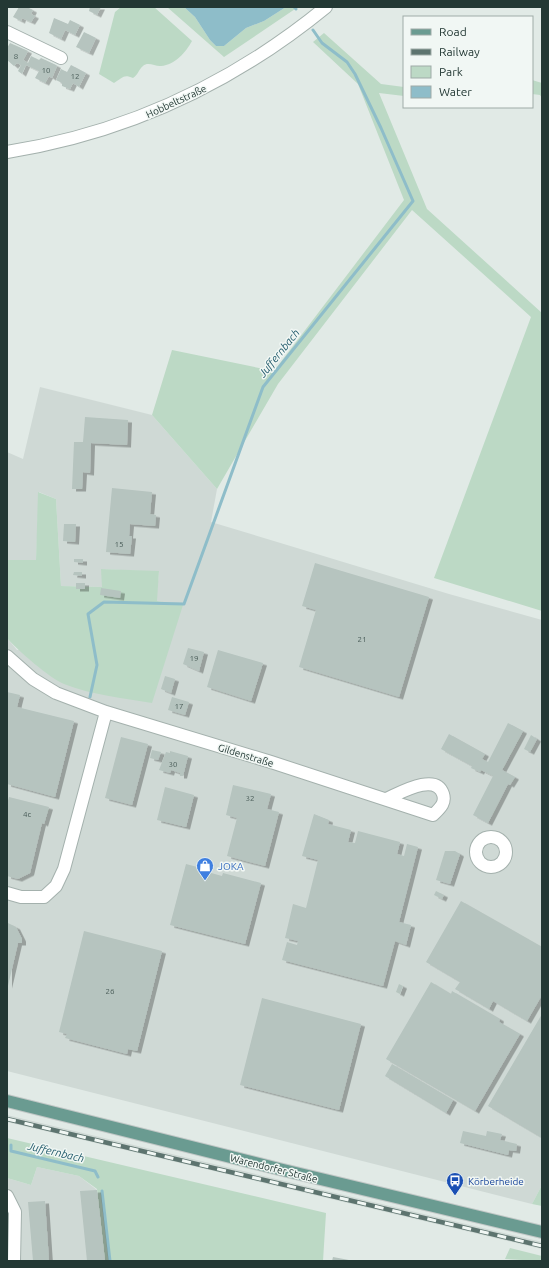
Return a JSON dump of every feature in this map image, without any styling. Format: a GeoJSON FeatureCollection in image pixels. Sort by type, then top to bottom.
{"type":"FeatureCollection","features":[{"type":"Feature","properties":{"kind":"main road","name":"Warendorfer Straße"},"geometry":{"type":"LineString","coordinates":[[7,1101],[279,1169],[542,1232]]}},
{"type":"Feature","properties":{"kind":"street","name":"Hobbeltstraße"},"geometry":{"type":"LineString","coordinates":[[7,152],[66,141],[108,129],[157,111],[211,85],[261,55],[302,27],[326,7]]}},
{"type":"Feature","properties":{"kind":"street"},"geometry":{"type":"LineString","coordinates":[[7,32],[61,58]]}},
{"type":"Feature","properties":{"kind":"street","name":"Gildenstraße"},"geometry":{"type":"LineString","coordinates":[[7,656],[33,679],[56,694],[106,712],[386,799]]}},
{"type":"Feature","properties":{"kind":"street"},"geometry":{"type":"LineString","coordinates":[[7,893],[21,897],[44,897],[56,886],[64,869],[106,712]]}},
{"type":"Feature","properties":{"kind":"street"},"geometry":{"type":"LineString","coordinates":[[7,1196],[15,1212],[14,1261]]}},
{"type":"Feature","properties":{"kind":"shaded area"},"geometry":{"type":"Polygon","coordinates":[[[40,387],[152,415],[217,489],[211,522],[449,594],[542,620],[542,1185],[532,1204],[7,1071],[7,638],[17,650],[182,605],[156,601],[159,572],[102,569],[102,587],[61,586],[56,499],[39,492],[36,560],[7,560],[7,452],[23,459],[40,387]]]}},
{"type":"Feature","properties":{"kind":"shaded area"},"geometry":{"type":"Polygon","coordinates":[[[7,1115],[542,1242],[542,1249],[7,1122],[7,1115]]]}},
{"type":"Feature","properties":{"kind":"shaded area"},"geometry":{"type":"Polygon","coordinates":[[[37,1167],[79,1176],[97,1190],[105,1261],[7,1261],[7,1178],[31,1185],[37,1167]]]}},
{"type":"Feature","properties":{"kind":"green space"},"geometry":{"type":"Polygon","coordinates":[[[121,7],[154,7],[192,41],[187,49],[175,61],[161,66],[147,64],[142,67],[133,78],[121,78],[114,83],[99,74],[115,12],[121,7]]]}},
{"type":"Feature","properties":{"kind":"green space"},"geometry":{"type":"Polygon","coordinates":[[[167,7],[184,7],[195,17],[210,40],[216,46],[224,46],[246,28],[264,21],[286,7],[298,7],[224,57],[167,7]]]}},
{"type":"Feature","properties":{"kind":"green space"},"geometry":{"type":"Polygon","coordinates":[[[324,33],[381,84],[403,87],[403,96],[379,93],[427,209],[542,313],[542,611],[434,578],[531,317],[412,210],[278,384],[217,489],[152,415],[172,350],[274,371],[404,200],[358,84],[313,42],[324,33]]]}},
{"type":"Feature","properties":{"kind":"green space"},"geometry":{"type":"Polygon","coordinates":[[[533,80],[542,83],[542,98],[540,95],[533,94],[533,80]]]}},
{"type":"Feature","properties":{"kind":"green space"},"geometry":{"type":"Polygon","coordinates":[[[38,492],[56,499],[61,586],[102,587],[101,569],[159,571],[157,601],[183,605],[152,703],[97,694],[64,684],[34,664],[7,638],[7,560],[36,560],[38,492]]]}},
{"type":"Feature","properties":{"kind":"green space"},"geometry":{"type":"Polygon","coordinates":[[[7,1138],[326,1213],[323,1261],[105,1261],[97,1189],[79,1176],[37,1167],[31,1185],[7,1178],[7,1138]]]}},
{"type":"Feature","properties":{"kind":"green space"},"geometry":{"type":"Polygon","coordinates":[[[542,1185],[542,1206],[532,1204],[542,1185]]]}},
{"type":"Feature","properties":{"kind":"green space"},"geometry":{"type":"Polygon","coordinates":[[[510,1248],[542,1256],[542,1261],[505,1259],[510,1248]]]}},
{"type":"Feature","properties":{"kind":"water"},"geometry":{"type":"Polygon","coordinates":[[[184,7],[286,7],[264,21],[246,28],[224,46],[216,46],[210,40],[195,17],[184,7]]]}},
{"type":"Feature","properties":{"kind":"building"},"geometry":{"type":"Polygon","coordinates":[[[19,7],[27,7],[33,10],[31,14],[35,16],[31,22],[22,18],[21,21],[13,17],[19,7]]]}},
{"type":"Feature","properties":{"kind":"building"},"geometry":{"type":"Polygon","coordinates":[[[90,7],[101,7],[97,15],[89,11],[90,7]]]}},
{"type":"Feature","properties":{"kind":"building"},"geometry":{"type":"Polygon","coordinates":[[[54,18],[68,24],[70,20],[80,25],[75,35],[65,30],[61,39],[49,33],[54,18]]]}},
{"type":"Feature","properties":{"kind":"building"},"geometry":{"type":"Polygon","coordinates":[[[84,32],[96,38],[89,53],[76,47],[84,32]]]}},
{"type":"Feature","properties":{"kind":"building"},"geometry":{"type":"Polygon","coordinates":[[[10,43],[28,51],[23,60],[28,63],[31,56],[39,60],[41,58],[56,65],[57,66],[52,78],[49,76],[45,83],[35,78],[39,71],[26,65],[22,74],[18,71],[21,65],[17,63],[14,66],[7,60],[7,48],[10,43]]]}},
{"type":"Feature","properties":{"kind":"building"},"geometry":{"type":"Polygon","coordinates":[[[71,65],[86,73],[79,87],[73,83],[70,89],[62,86],[62,83],[56,80],[61,69],[67,72],[71,65]]]}},
{"type":"Feature","properties":{"kind":"building"},"geometry":{"type":"Polygon","coordinates":[[[85,417],[128,420],[127,445],[91,443],[90,473],[83,472],[82,489],[72,489],[74,442],[83,442],[85,417]]]}},
{"type":"Feature","properties":{"kind":"building"},"geometry":{"type":"Polygon","coordinates":[[[112,488],[152,492],[150,514],[156,515],[155,526],[130,524],[129,536],[132,536],[130,554],[106,552],[112,488]]]}},
{"type":"Feature","properties":{"kind":"building"},"geometry":{"type":"Polygon","coordinates":[[[64,524],[76,524],[75,542],[63,541],[64,524]]]}},
{"type":"Feature","properties":{"kind":"building"},"geometry":{"type":"Polygon","coordinates":[[[74,559],[83,559],[83,563],[74,562],[74,559]]]}},
{"type":"Feature","properties":{"kind":"building"},"geometry":{"type":"Polygon","coordinates":[[[315,563],[429,597],[399,697],[299,667],[316,610],[302,606],[315,563]]]}},
{"type":"Feature","properties":{"kind":"building"},"geometry":{"type":"Polygon","coordinates":[[[74,572],[82,572],[82,576],[73,575],[74,572]]]}},
{"type":"Feature","properties":{"kind":"building"},"geometry":{"type":"Polygon","coordinates":[[[76,583],[85,583],[85,589],[76,589],[76,583]]]}},
{"type":"Feature","properties":{"kind":"building"},"geometry":{"type":"Polygon","coordinates":[[[101,588],[121,591],[120,598],[100,595],[101,588]]]}},
{"type":"Feature","properties":{"kind":"building"},"geometry":{"type":"Polygon","coordinates":[[[188,648],[204,652],[199,671],[183,664],[188,648]]]}},
{"type":"Feature","properties":{"kind":"building"},"geometry":{"type":"Polygon","coordinates":[[[218,650],[263,663],[251,701],[207,687],[218,650]]]}},
{"type":"Feature","properties":{"kind":"building"},"geometry":{"type":"Polygon","coordinates":[[[165,676],[175,679],[171,693],[161,689],[165,676]]]}},
{"type":"Feature","properties":{"kind":"building"},"geometry":{"type":"Polygon","coordinates":[[[7,692],[20,695],[17,707],[74,721],[55,797],[7,784],[7,692]]]}},
{"type":"Feature","properties":{"kind":"building"},"geometry":{"type":"Polygon","coordinates":[[[172,697],[189,702],[185,715],[168,710],[172,697]]]}},
{"type":"Feature","properties":{"kind":"building"},"geometry":{"type":"Polygon","coordinates":[[[508,723],[523,731],[502,770],[515,777],[510,785],[508,784],[488,823],[473,815],[493,776],[481,770],[480,772],[471,768],[472,766],[441,749],[449,734],[485,754],[482,759],[488,762],[508,723]]]}},
{"type":"Feature","properties":{"kind":"building"},"geometry":{"type":"Polygon","coordinates":[[[531,735],[537,739],[530,752],[524,749],[531,735]]]}},
{"type":"Feature","properties":{"kind":"building"},"geometry":{"type":"Polygon","coordinates":[[[121,737],[148,744],[132,805],[105,798],[121,737]]]}},
{"type":"Feature","properties":{"kind":"building"},"geometry":{"type":"Polygon","coordinates":[[[152,750],[161,752],[158,760],[150,758],[152,750]]]}},
{"type":"Feature","properties":{"kind":"building"},"geometry":{"type":"Polygon","coordinates":[[[170,751],[188,756],[183,776],[180,776],[180,773],[171,770],[170,773],[159,770],[166,752],[170,753],[170,751]]]}},
{"type":"Feature","properties":{"kind":"building"},"geometry":{"type":"Polygon","coordinates":[[[233,785],[271,794],[267,809],[279,812],[265,866],[227,856],[237,818],[226,815],[233,785]]]}},
{"type":"Feature","properties":{"kind":"building"},"geometry":{"type":"Polygon","coordinates":[[[165,787],[194,795],[186,827],[157,820],[165,787]]]}},
{"type":"Feature","properties":{"kind":"building"},"geometry":{"type":"Polygon","coordinates":[[[9,797],[49,807],[44,824],[42,823],[30,873],[18,879],[7,876],[7,804],[9,797]]]}},
{"type":"Feature","properties":{"kind":"building"},"geometry":{"type":"Polygon","coordinates":[[[314,814],[329,820],[328,824],[351,830],[348,842],[355,843],[358,831],[400,842],[397,854],[404,856],[407,844],[418,847],[399,922],[411,925],[406,945],[395,941],[383,986],[282,960],[287,942],[297,945],[298,941],[285,938],[293,904],[306,908],[318,860],[302,856],[314,814]]]}},
{"type":"Feature","properties":{"kind":"building"},"geometry":{"type":"Polygon","coordinates":[[[445,851],[455,851],[460,854],[450,884],[436,880],[445,851]]]}},
{"type":"Feature","properties":{"kind":"building"},"geometry":{"type":"Polygon","coordinates":[[[186,864],[205,869],[204,871],[222,876],[223,873],[261,883],[245,944],[170,925],[186,864]]]}},
{"type":"Feature","properties":{"kind":"building"},"geometry":{"type":"Polygon","coordinates":[[[436,891],[444,895],[442,899],[434,895],[436,891]]]}},
{"type":"Feature","properties":{"kind":"building"},"geometry":{"type":"Polygon","coordinates":[[[461,901],[542,947],[542,995],[527,1021],[493,1001],[489,1009],[455,989],[460,982],[426,962],[461,901]]]}},
{"type":"Feature","properties":{"kind":"building"},"geometry":{"type":"Polygon","coordinates":[[[8,923],[16,927],[22,939],[22,943],[18,943],[8,986],[8,923]]]}},
{"type":"Feature","properties":{"kind":"building"},"geometry":{"type":"Polygon","coordinates":[[[84,931],[162,951],[137,1051],[128,1049],[127,1054],[65,1038],[67,1034],[59,1032],[84,931]]]}},
{"type":"Feature","properties":{"kind":"building"},"geometry":{"type":"Polygon","coordinates":[[[431,982],[451,994],[452,991],[500,1019],[499,1022],[520,1034],[475,1111],[386,1059],[431,982]]]}},
{"type":"Feature","properties":{"kind":"building"},"geometry":{"type":"Polygon","coordinates":[[[399,984],[403,986],[400,994],[396,992],[399,984]]]}},
{"type":"Feature","properties":{"kind":"building"},"geometry":{"type":"Polygon","coordinates":[[[262,998],[361,1024],[339,1110],[240,1085],[262,998]]]}},
{"type":"Feature","properties":{"kind":"building"},"geometry":{"type":"Polygon","coordinates":[[[542,1014],[542,1138],[488,1106],[542,1014]]]}},
{"type":"Feature","properties":{"kind":"building"},"geometry":{"type":"Polygon","coordinates":[[[392,1064],[453,1100],[446,1113],[385,1076],[392,1064]]]}},
{"type":"Feature","properties":{"kind":"building"},"geometry":{"type":"Polygon","coordinates":[[[463,1131],[486,1136],[487,1131],[502,1134],[500,1140],[517,1144],[516,1151],[509,1150],[508,1155],[460,1143],[463,1131]]]}},
{"type":"Feature","properties":{"kind":"building"},"geometry":{"type":"Polygon","coordinates":[[[97,1190],[105,1261],[87,1261],[80,1191],[97,1190]]]}},
{"type":"Feature","properties":{"kind":"building"},"geometry":{"type":"Polygon","coordinates":[[[45,1201],[49,1261],[33,1261],[28,1202],[45,1201]]]}},
{"type":"Feature","properties":{"kind":"building"},"geometry":{"type":"Polygon","coordinates":[[[333,1257],[349,1260],[349,1261],[332,1261],[333,1257]]]}},
{"type":"Feature","properties":{"kind":"waterway","name":"Juffernbach"},"geometry":{"type":"LineString","coordinates":[[90,697],[97,665],[88,614],[104,602],[184,604],[263,387],[413,201],[381,128],[355,74],[347,62],[322,43],[313,30]]}},
{"type":"Feature","properties":{"kind":"waterway","name":"Juffernbach"},"geometry":{"type":"LineString","coordinates":[[11,1145],[11,1151],[95,1171],[98,1177]]}},
{"type":"Feature","properties":{"kind":"waterway","name":"Juffernbach"},"geometry":{"type":"LineString","coordinates":[[102,1191],[110,1261]]}},
{"type":"Feature","properties":{"kind":"railway"},"geometry":{"type":"LineString","coordinates":[[7,1119],[542,1246]]}},
{"type":"Feature","properties":{"kind":"place","name":"JOKA"},"geometry":{"type":"Point","coordinates":[205,881]}},
{"type":"Feature","properties":{"kind":"place","name":"Körberheide"},"geometry":{"type":"Point","coordinates":[455,1196]}}]}
